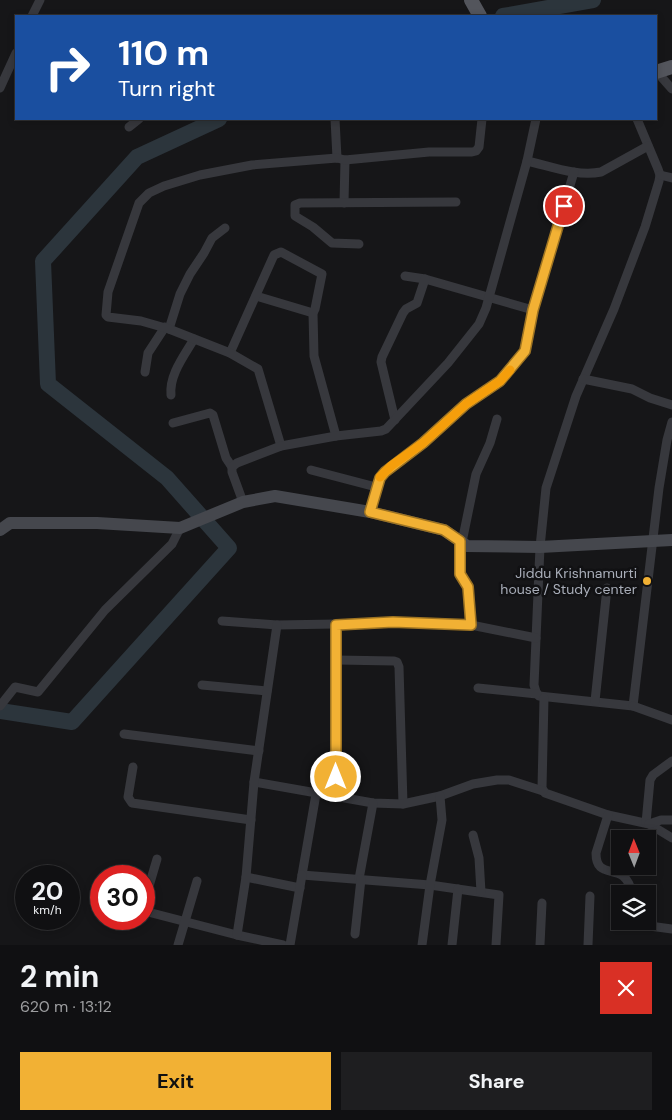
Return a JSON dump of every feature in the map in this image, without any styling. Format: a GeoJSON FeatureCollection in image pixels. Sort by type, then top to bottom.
{"type":"FeatureCollection","features":[{"type":"Feature","properties":{"kind":"main road"},"geometry":{"type":"LineString","coordinates":[[471,0],[479,15]]}},
{"type":"Feature","properties":{"kind":"main road"},"geometry":{"type":"LineString","coordinates":[[657,72],[672,67]]}},
{"type":"Feature","properties":{"kind":"street"},"geometry":{"type":"LineString","coordinates":[[32,15],[40,0]]}},
{"type":"Feature","properties":{"kind":"street"},"geometry":{"type":"LineString","coordinates":[[0,88],[15,55]]}},
{"type":"Feature","properties":{"kind":"street"},"geometry":{"type":"LineString","coordinates":[[657,72],[672,89]]}},
{"type":"Feature","properties":{"kind":"street"},"geometry":{"type":"LineString","coordinates":[[129,128],[138,120]]}},
{"type":"Feature","properties":{"kind":"street"},"geometry":{"type":"LineString","coordinates":[[335,120],[341,159],[344,203]]}},
{"type":"Feature","properties":{"kind":"street"},"geometry":{"type":"LineString","coordinates":[[281,446],[258,369],[230,353],[194,338],[141,321],[108,317],[105,312],[108,292],[139,203],[149,193],[164,186],[200,174],[252,165],[429,152],[476,151],[482,120]]}},
{"type":"Feature","properties":{"kind":"street"},"geometry":{"type":"LineString","coordinates":[[232,467],[237,463],[281,446],[336,436],[381,432],[396,420],[448,363],[478,324],[489,297],[527,161],[536,120]]}},
{"type":"Feature","properties":{"kind":"street"},"geometry":{"type":"LineString","coordinates":[[543,791],[541,696],[534,685],[540,547],[546,488],[576,396],[614,309],[642,236],[660,175],[637,120]]}},
{"type":"Feature","properties":{"kind":"street"},"geometry":{"type":"LineString","coordinates":[[527,161],[574,172],[601,172],[648,146]]}},
{"type":"Feature","properties":{"kind":"street"},"geometry":{"type":"LineString","coordinates":[[370,512],[376,487],[385,472],[423,443],[466,404],[500,381],[521,358],[525,351],[533,310],[574,172]]}},
{"type":"Feature","properties":{"kind":"street"},"geometry":{"type":"LineString","coordinates":[[660,175],[672,178]]}},
{"type":"Feature","properties":{"kind":"street"},"geometry":{"type":"LineString","coordinates":[[359,244],[332,243],[314,227],[297,218],[294,214],[295,205],[300,203],[456,202]]}},
{"type":"Feature","properties":{"kind":"street"},"geometry":{"type":"LineString","coordinates":[[145,372],[148,353],[167,328],[190,274],[212,238],[225,228]]}},
{"type":"Feature","properties":{"kind":"street"},"geometry":{"type":"LineString","coordinates":[[230,353],[274,255],[282,252],[322,274],[313,313],[314,356],[336,436]]}},
{"type":"Feature","properties":{"kind":"street"},"geometry":{"type":"LineString","coordinates":[[405,276],[425,279],[533,310]]}},
{"type":"Feature","properties":{"kind":"street"},"geometry":{"type":"LineString","coordinates":[[396,420],[382,357],[403,313],[417,303],[425,279]]}},
{"type":"Feature","properties":{"kind":"street"},"geometry":{"type":"LineString","coordinates":[[256,296],[313,313]]}},
{"type":"Feature","properties":{"kind":"street"},"geometry":{"type":"LineString","coordinates":[[171,395],[172,377],[194,338]]}},
{"type":"Feature","properties":{"kind":"street"},"geometry":{"type":"LineString","coordinates":[[583,380],[632,389],[650,398],[672,405]]}},
{"type":"Feature","properties":{"kind":"street"},"geometry":{"type":"LineString","coordinates":[[173,423],[210,413],[212,415],[226,458],[232,467],[238,504]]}},
{"type":"Feature","properties":{"kind":"street"},"geometry":{"type":"LineString","coordinates":[[471,625],[468,587],[460,574],[461,542],[476,474],[490,443],[497,419]]}},
{"type":"Feature","properties":{"kind":"street"},"geometry":{"type":"LineString","coordinates":[[633,706],[659,488],[667,440],[672,428]]}},
{"type":"Feature","properties":{"kind":"street"},"geometry":{"type":"LineString","coordinates":[[311,470],[376,487]]}},
{"type":"Feature","properties":{"kind":"street"},"geometry":{"type":"LineString","coordinates":[[0,530],[10,523],[97,523],[180,528],[238,504],[275,496],[370,512],[444,530],[466,546],[540,547],[672,540]]}},
{"type":"Feature","properties":{"kind":"street"},"geometry":{"type":"LineString","coordinates":[[0,706],[15,688],[38,692],[105,610],[172,544],[180,528]]}},
{"type":"Feature","properties":{"kind":"street"},"geometry":{"type":"LineString","coordinates":[[595,701],[607,588]]}},
{"type":"Feature","properties":{"kind":"street"},"geometry":{"type":"LineString","coordinates":[[222,621],[277,625],[336,625],[393,622],[471,625],[536,638]]}},
{"type":"Feature","properties":{"kind":"street"},"geometry":{"type":"LineString","coordinates":[[237,935],[246,877],[258,751],[277,625]]}},
{"type":"Feature","properties":{"kind":"street"},"geometry":{"type":"LineString","coordinates":[[336,625],[336,796]]}},
{"type":"Feature","properties":{"kind":"street"},"geometry":{"type":"LineString","coordinates":[[337,660],[394,661],[400,667],[403,804]]}},
{"type":"Feature","properties":{"kind":"street"},"geometry":{"type":"LineString","coordinates":[[202,684],[267,691]]}},
{"type":"Feature","properties":{"kind":"street"},"geometry":{"type":"LineString","coordinates":[[478,688],[633,706],[672,720]]}},
{"type":"Feature","properties":{"kind":"street"},"geometry":{"type":"LineString","coordinates":[[124,734],[258,751]]}},
{"type":"Feature","properties":{"kind":"street"},"geometry":{"type":"LineString","coordinates":[[647,823],[650,780],[653,775],[672,761]]}},
{"type":"Feature","properties":{"kind":"street"},"geometry":{"type":"LineString","coordinates":[[133,766],[128,797],[132,803],[251,820]]}},
{"type":"Feature","properties":{"kind":"street"},"geometry":{"type":"LineString","coordinates":[[254,782],[373,803],[403,804],[440,796],[473,784],[509,780],[608,815],[647,823],[672,838]]}},
{"type":"Feature","properties":{"kind":"street"},"geometry":{"type":"LineString","coordinates":[[290,945],[316,794]]}},
{"type":"Feature","properties":{"kind":"street"},"geometry":{"type":"LineString","coordinates":[[422,945],[430,885],[442,820],[440,796]]}},
{"type":"Feature","properties":{"kind":"street"},"geometry":{"type":"LineString","coordinates":[[355,934],[360,879],[373,803]]}},
{"type":"Feature","properties":{"kind":"street"},"geometry":{"type":"LineString","coordinates":[[608,815],[596,853],[596,859],[603,869],[623,876],[629,885]]}},
{"type":"Feature","properties":{"kind":"street"},"geometry":{"type":"LineString","coordinates":[[647,823],[672,820]]}},
{"type":"Feature","properties":{"kind":"street"},"geometry":{"type":"LineString","coordinates":[[473,835],[479,858],[481,892]]}},
{"type":"Feature","properties":{"kind":"street"},"geometry":{"type":"LineString","coordinates":[[155,867],[157,860]]}},
{"type":"Feature","properties":{"kind":"street"},"geometry":{"type":"LineString","coordinates":[[302,875],[430,885],[499,895],[496,945]]}},
{"type":"Feature","properties":{"kind":"street"},"geometry":{"type":"LineString","coordinates":[[246,877],[300,888]]}},
{"type":"Feature","properties":{"kind":"street"},"geometry":{"type":"LineString","coordinates":[[178,945],[197,881]]}},
{"type":"Feature","properties":{"kind":"street"},"geometry":{"type":"LineString","coordinates":[[452,945],[458,889]]}},
{"type":"Feature","properties":{"kind":"street"},"geometry":{"type":"LineString","coordinates":[[588,945],[590,896]]}},
{"type":"Feature","properties":{"kind":"street"},"geometry":{"type":"LineString","coordinates":[[540,945],[542,903]]}},
{"type":"Feature","properties":{"kind":"street"},"geometry":{"type":"LineString","coordinates":[[155,914],[283,945]]}},
{"type":"Feature","properties":{"kind":"street"},"geometry":{"type":"LineString","coordinates":[[656,927],[672,929]]}},
{"type":"Feature","properties":{"kind":"waterway"},"geometry":{"type":"LineString","coordinates":[[509,15],[593,0]]}},
{"type":"Feature","properties":{"kind":"waterway"},"geometry":{"type":"LineString","coordinates":[[0,711],[72,722],[229,548],[167,478],[48,384],[43,261],[137,157],[217,120]]}},
{"type":"Feature","properties":{"kind":"slow traffic"},"geometry":{"type":"LineString","coordinates":[[380,477],[391,466],[423,443],[466,404],[500,381],[510,370]]}},
{"type":"Feature","properties":{"kind":"place","name":"Jiddu Krishnamurti house / Study center"},"geometry":{"type":"Point","coordinates":[647,581]}},
{"type":"Feature","properties":{"kind":"route"},"geometry":{"type":"LineString","coordinates":[[336,777],[336,625],[393,622],[471,625],[468,587],[460,574],[460,541],[444,530],[370,512],[376,487],[380,478],[391,466],[423,443],[466,404],[500,381],[521,358],[525,351],[533,310],[564,206]]}}]}
